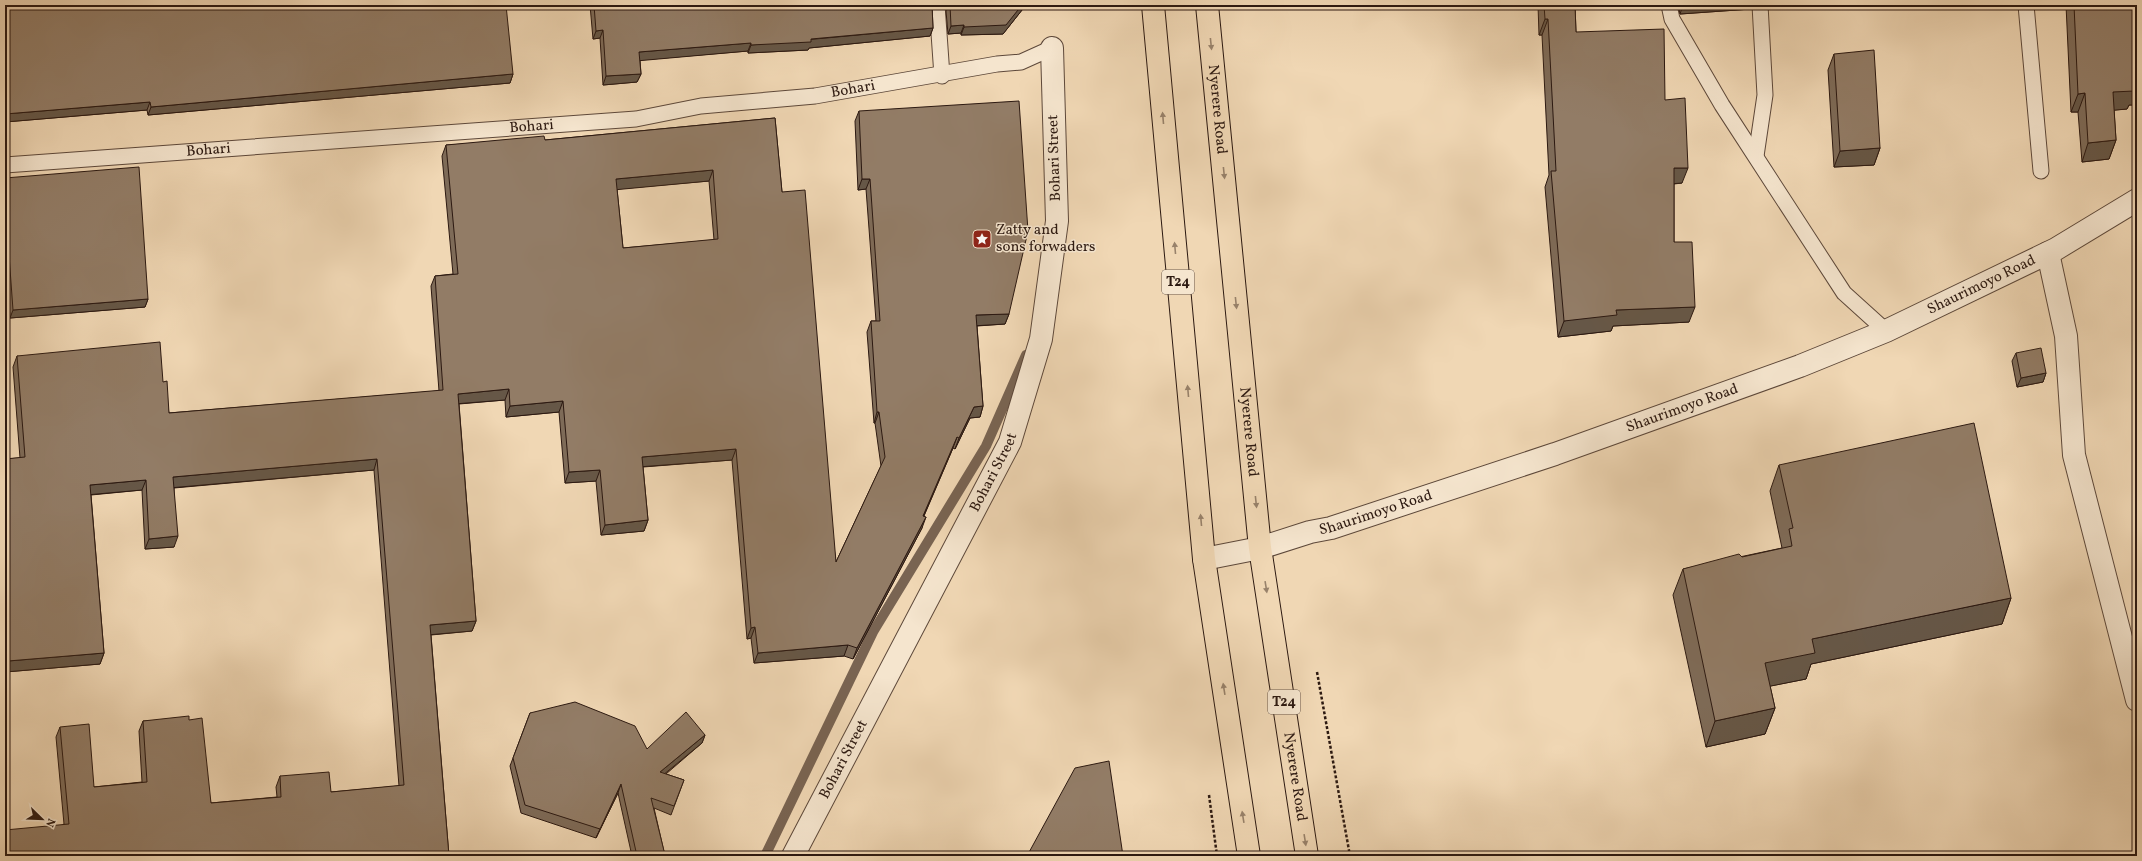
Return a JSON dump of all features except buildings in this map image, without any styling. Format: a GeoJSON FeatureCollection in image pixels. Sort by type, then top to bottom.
{"type":"FeatureCollection","features":[{"type":"Feature","properties":{"kind":"highway","name":"T24"},"geometry":{"type":"LineString","coordinates":[[1152,5],[1204,559],[1249,856]]}},
{"type":"Feature","properties":{"kind":"highway","name":"Nyerere Road"},"geometry":{"type":"LineString","coordinates":[[1207,5],[1260,548],[1307,856]]}},
{"type":"Feature","properties":{"kind":"street","name":"Bohari Street"},"geometry":{"type":"LineString","coordinates":[[793,856],[1010,442],[1042,339],[1057,222],[1052,48]]}},
{"type":"Feature","properties":{"kind":"street","name":"Shaurimoyo Road"},"geometry":{"type":"LineString","coordinates":[[1204,559],[1260,548],[1310,532],[1331,528],[1555,454],[1800,366],[1886,331],[2048,253],[2137,200]]}},
{"type":"Feature","properties":{"kind":"street"},"geometry":{"type":"LineString","coordinates":[[2048,253],[2066,336],[2074,455],[2137,700]]}},
{"type":"Feature","properties":{"kind":"lane"},"geometry":{"type":"LineString","coordinates":[[936,5],[942,76]]}},
{"type":"Feature","properties":{"kind":"lane"},"geometry":{"type":"LineString","coordinates":[[1669,5],[1672,19],[1722,105],[1844,293],[1886,331]]}},
{"type":"Feature","properties":{"kind":"lane"},"geometry":{"type":"LineString","coordinates":[[1756,156],[1765,95],[1760,5]]}},
{"type":"Feature","properties":{"kind":"lane"},"geometry":{"type":"LineString","coordinates":[[2026,5],[2041,171]]}},
{"type":"Feature","properties":{"kind":"lane","name":"Bohari"},"geometry":{"type":"LineString","coordinates":[[5,165],[636,119],[701,106],[815,96],[942,76],[997,64],[1021,62],[1052,48]]}},
{"type":"Feature","properties":{"kind":"path"},"geometry":{"type":"LineString","coordinates":[[1316,672],[1350,856]]}},
{"type":"Feature","properties":{"kind":"waterway"},"geometry":{"type":"LineString","coordinates":[[765,856],[873,632],[986,446],[1026,355]]}},
{"type":"Feature","properties":{"kind":"place","name":"Zatty and sons forwaders"},"geometry":{"type":"Point","coordinates":[982,239]}}]}
